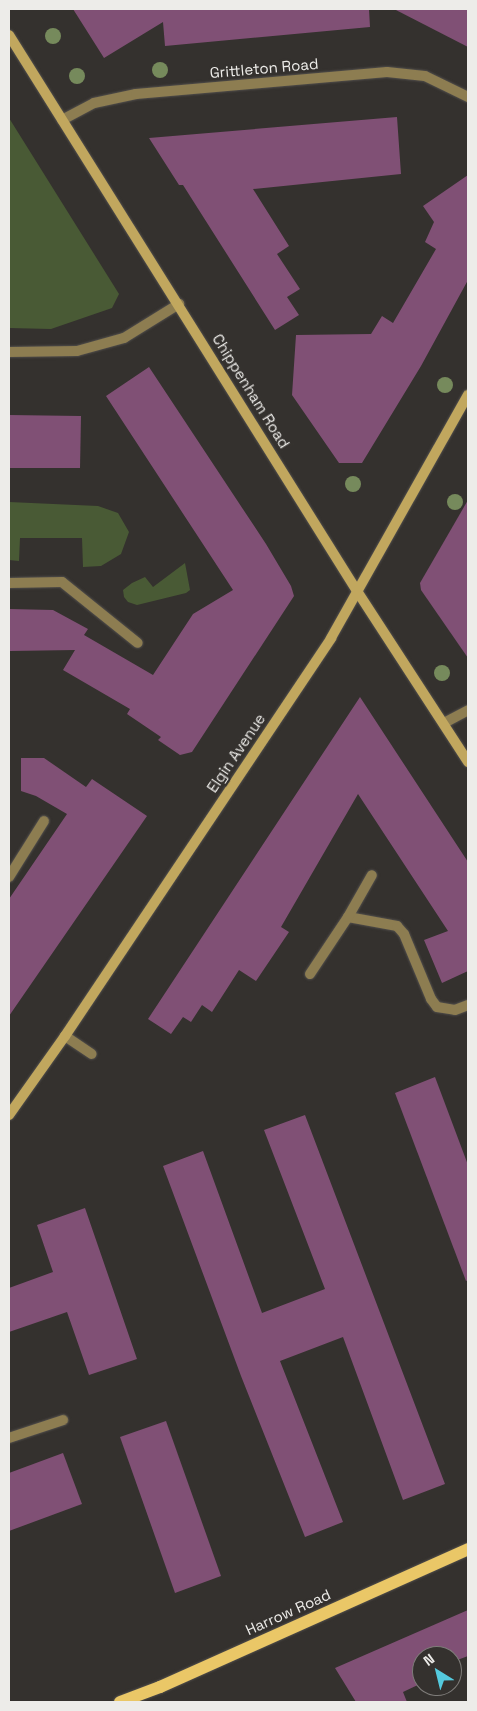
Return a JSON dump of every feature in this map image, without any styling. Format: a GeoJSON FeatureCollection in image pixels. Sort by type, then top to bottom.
{"type":"FeatureCollection","features":[{"type":"Feature","properties":{"kind":"main road","name":"Chippenham Road"},"geometry":{"type":"LineString","coordinates":[[9,35],[357,591],[468,762]]}},
{"type":"Feature","properties":{"kind":"main road","name":"Elgin Avenue"},"geometry":{"type":"LineString","coordinates":[[9,1115],[65,1036],[332,638],[468,395]]}},
{"type":"Feature","properties":{"kind":"main road","name":"Harrow Road"},"geometry":{"type":"LineString","coordinates":[[120,1702],[160,1687],[468,1548]]}},
{"type":"Feature","properties":{"kind":"street","name":"Grittleton Road"},"geometry":{"type":"LineString","coordinates":[[62,120],[94,103],[136,94],[387,72],[425,76],[468,97]]}},
{"type":"Feature","properties":{"kind":"street"},"geometry":{"type":"LineString","coordinates":[[9,352],[77,351],[124,338],[179,304]]}},
{"type":"Feature","properties":{"kind":"street"},"geometry":{"type":"LineString","coordinates":[[9,583],[62,582],[138,643]]}},
{"type":"Feature","properties":{"kind":"street"},"geometry":{"type":"LineString","coordinates":[[444,724],[468,710]]}},
{"type":"Feature","properties":{"kind":"street"},"geometry":{"type":"LineString","coordinates":[[9,877],[44,821]]}},
{"type":"Feature","properties":{"kind":"street"},"geometry":{"type":"LineString","coordinates":[[310,974],[348,917],[372,875]]}},
{"type":"Feature","properties":{"kind":"street"},"geometry":{"type":"LineString","coordinates":[[348,917],[397,926],[404,934],[437,1007],[455,1010],[468,1005]]}},
{"type":"Feature","properties":{"kind":"street"},"geometry":{"type":"LineString","coordinates":[[65,1036],[92,1054]]}},
{"type":"Feature","properties":{"kind":"street"},"geometry":{"type":"LineString","coordinates":[[9,1438],[63,1420]]}},
{"type":"Feature","properties":{"kind":"green space"},"geometry":{"type":"Polygon","coordinates":[[[9,118],[119,294],[112,308],[51,329],[9,328],[9,118]]]}},
{"type":"Feature","properties":{"kind":"green space"},"geometry":{"type":"Polygon","coordinates":[[[9,502],[98,506],[118,513],[129,532],[121,554],[101,566],[83,567],[82,538],[20,538],[19,561],[9,560],[9,502]]]}},
{"type":"Feature","properties":{"kind":"green space"},"geometry":{"type":"Polygon","coordinates":[[[185,563],[190,590],[186,593],[137,605],[128,602],[124,597],[123,590],[132,583],[145,577],[153,587],[185,563]]]}},
{"type":"Feature","properties":{"kind":"building"},"geometry":{"type":"Polygon","coordinates":[[[73,9],[369,9],[370,27],[165,46],[163,22],[104,58],[73,9]]]}},
{"type":"Feature","properties":{"kind":"building"},"geometry":{"type":"Polygon","coordinates":[[[394,9],[468,9],[468,47],[394,9]]]}},
{"type":"Feature","properties":{"kind":"building"},"geometry":{"type":"Polygon","coordinates":[[[397,117],[401,174],[253,189],[289,246],[277,254],[300,289],[287,297],[299,315],[275,330],[183,185],[179,185],[149,138],[397,117]]]}},
{"type":"Feature","properties":{"kind":"building"},"geometry":{"type":"Polygon","coordinates":[[[468,175],[468,280],[421,366],[362,463],[339,463],[292,395],[296,335],[371,334],[382,316],[393,323],[436,249],[425,242],[434,222],[423,206],[468,175]]]}},
{"type":"Feature","properties":{"kind":"building"},"geometry":{"type":"Polygon","coordinates":[[[149,367],[266,544],[291,586],[294,596],[192,752],[180,755],[158,740],[161,737],[127,714],[130,709],[63,670],[75,650],[10,651],[9,643],[9,609],[53,610],[88,629],[84,635],[153,675],[193,614],[233,590],[106,396],[149,367]]]}},
{"type":"Feature","properties":{"kind":"building"},"geometry":{"type":"Polygon","coordinates":[[[9,415],[81,416],[80,468],[9,468],[9,415]]]}},
{"type":"Feature","properties":{"kind":"building"},"geometry":{"type":"Polygon","coordinates":[[[468,500],[468,658],[421,590],[420,583],[468,500]]]}},
{"type":"Feature","properties":{"kind":"building"},"geometry":{"type":"Polygon","coordinates":[[[360,697],[468,862],[468,971],[442,983],[424,940],[448,931],[358,794],[281,927],[289,932],[256,981],[239,970],[212,1012],[202,1005],[191,1022],[183,1017],[171,1034],[148,1019],[360,697]]]}},
{"type":"Feature","properties":{"kind":"building"},"geometry":{"type":"Polygon","coordinates":[[[21,758],[44,758],[86,787],[92,779],[147,816],[9,1016],[9,899],[67,814],[36,796],[21,791],[21,758]]]}},
{"type":"Feature","properties":{"kind":"building"},"geometry":{"type":"Polygon","coordinates":[[[435,1077],[468,1165],[468,1280],[466,1281],[395,1093],[435,1077]]]}},
{"type":"Feature","properties":{"kind":"building"},"geometry":{"type":"Polygon","coordinates":[[[305,1115],[445,1484],[403,1500],[343,1337],[280,1361],[343,1522],[305,1537],[241,1376],[163,1166],[203,1151],[262,1313],[325,1289],[264,1130],[305,1115]]]}},
{"type":"Feature","properties":{"kind":"building"},"geometry":{"type":"Polygon","coordinates":[[[85,1208],[137,1359],[89,1375],[67,1312],[9,1332],[9,1288],[53,1272],[37,1225],[85,1208]]]}},
{"type":"Feature","properties":{"kind":"building"},"geometry":{"type":"Polygon","coordinates":[[[166,1421],[221,1576],[175,1593],[120,1437],[166,1421]]]}},
{"type":"Feature","properties":{"kind":"building"},"geometry":{"type":"Polygon","coordinates":[[[63,1453],[82,1504],[9,1531],[9,1473],[63,1453]]]}},
{"type":"Feature","properties":{"kind":"building"},"geometry":{"type":"Polygon","coordinates":[[[468,1610],[468,1656],[462,1658],[462,1646],[412,1646],[412,1688],[403,1692],[407,1702],[356,1702],[335,1668],[468,1610]]]}}]}
